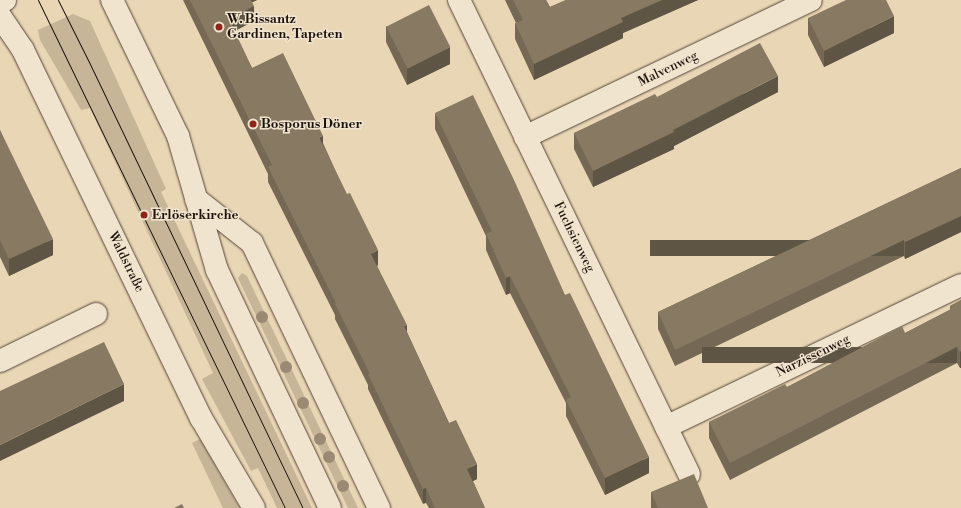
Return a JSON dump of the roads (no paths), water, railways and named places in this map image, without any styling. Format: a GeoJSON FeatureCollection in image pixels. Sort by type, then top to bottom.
{"type":"FeatureCollection","features":[{"type":"Feature","properties":{"kind":"street"},"geometry":{"type":"LineString","coordinates":[[0,3],[5,0]]}},
{"type":"Feature","properties":{"kind":"street"},"geometry":{"type":"LineString","coordinates":[[112,0],[178,136],[217,270],[330,508]]}},
{"type":"Feature","properties":{"kind":"street","name":"Fuchsienweg"},"geometry":{"type":"LineString","coordinates":[[459,0],[689,474]]}},
{"type":"Feature","properties":{"kind":"street","name":"Malvenweg"},"geometry":{"type":"LineString","coordinates":[[525,137],[811,0]]}},
{"type":"Feature","properties":{"kind":"street","name":"Waldstraße"},"geometry":{"type":"LineString","coordinates":[[0,16],[23,50],[201,418],[254,508]]}},
{"type":"Feature","properties":{"kind":"street"},"geometry":{"type":"LineString","coordinates":[[196,198],[252,243],[379,508]]}},
{"type":"Feature","properties":{"kind":"street","name":"Narzissenweg"},"geometry":{"type":"LineString","coordinates":[[666,427],[961,285]]}},
{"type":"Feature","properties":{"kind":"street"},"geometry":{"type":"LineString","coordinates":[[0,361],[96,314]]}},
{"type":"Feature","properties":{"kind":"tram line"},"geometry":{"type":"LineString","coordinates":[[38,0],[285,508]]}},
{"type":"Feature","properties":{"kind":"tram line"},"geometry":{"type":"LineString","coordinates":[[58,0],[303,508]]}},
{"type":"Feature","properties":{"kind":"place","name":"W. Bissantz Gardinen, Tapeten"},"geometry":{"type":"Point","coordinates":[219,27]}},
{"type":"Feature","properties":{"kind":"place","name":"Bosporus Döner"},"geometry":{"type":"Point","coordinates":[253,124]}},
{"type":"Feature","properties":{"kind":"place","name":"Erlöserkirche"},"geometry":{"type":"Point","coordinates":[144,215]}}]}
